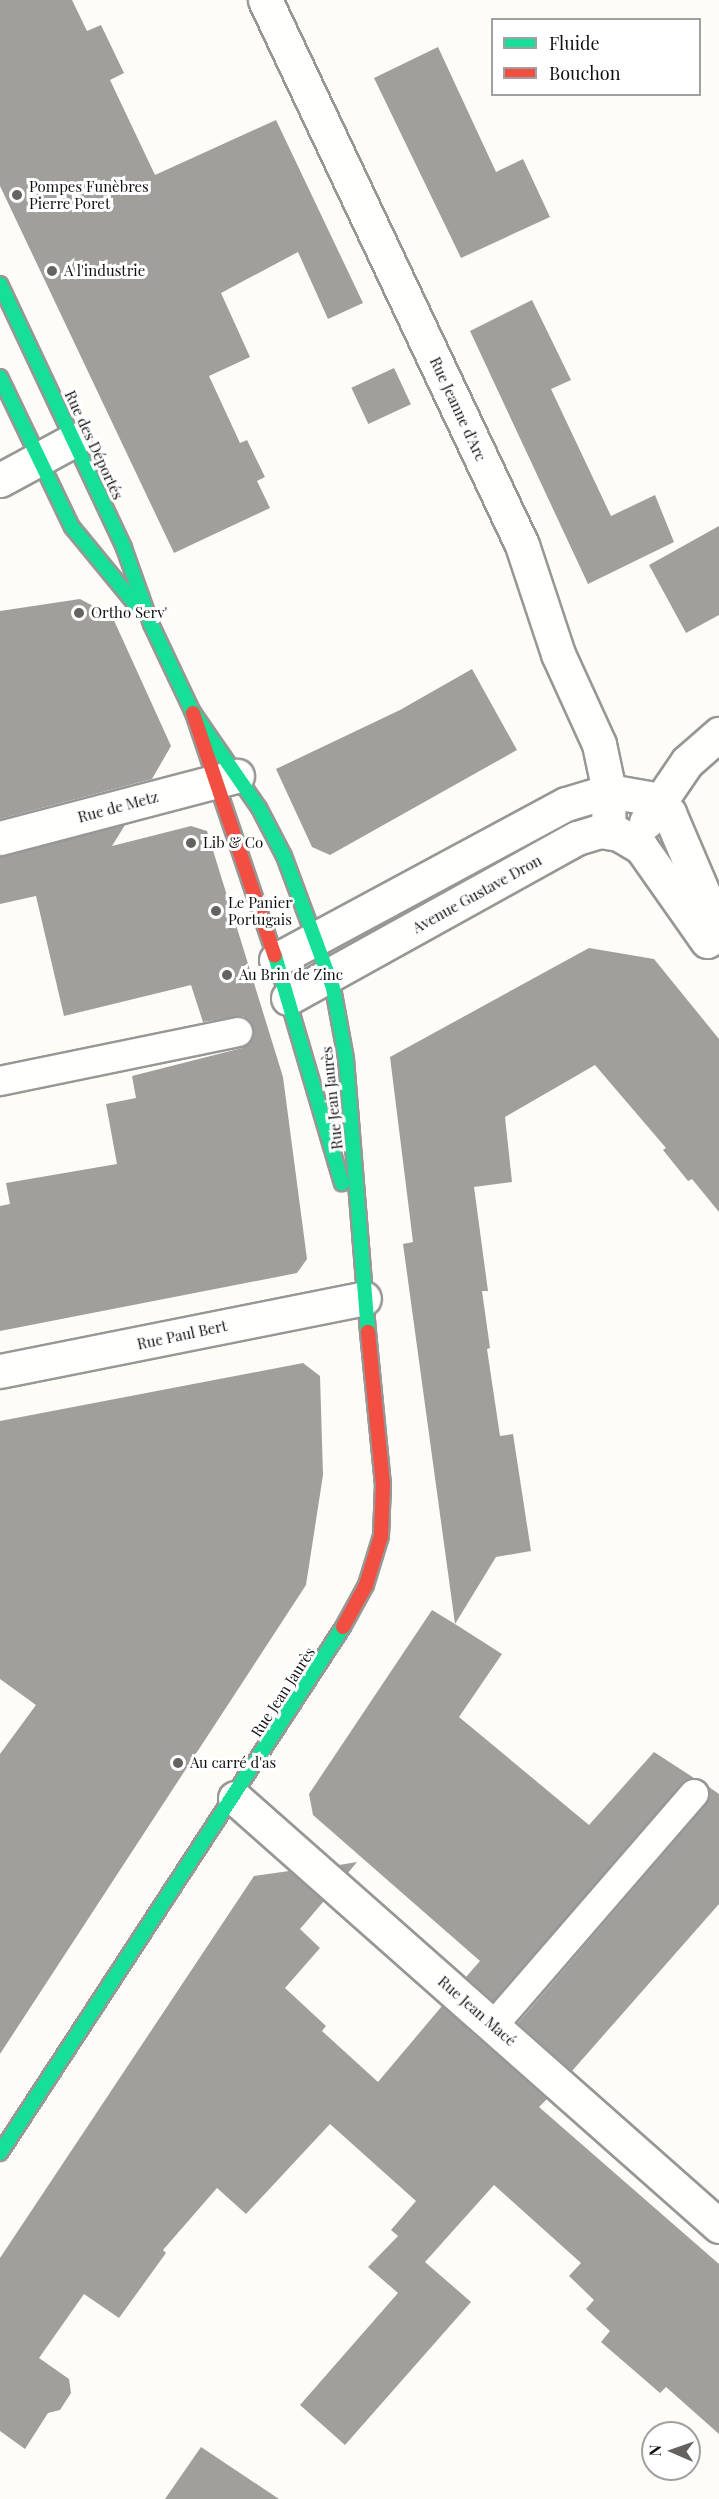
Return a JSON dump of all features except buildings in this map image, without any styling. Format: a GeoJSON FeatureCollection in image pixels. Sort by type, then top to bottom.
{"type":"FeatureCollection","features":[{"type":"Feature","properties":{"kind":"main road","name":"Rue des Déportés"},"geometry":{"type":"LineString","coordinates":[[0,284],[124,548],[151,624],[192,711],[227,778],[284,856],[317,940]]}},
{"type":"Feature","properties":{"kind":"main road","name":"Rue des Déportés"},"geometry":{"type":"LineString","coordinates":[[0,377],[72,526],[151,624]]}},
{"type":"Feature","properties":{"kind":"main road","name":"Rue des Déportés"},"geometry":{"type":"LineString","coordinates":[[192,711],[227,778],[276,960]]}},
{"type":"Feature","properties":{"kind":"main road","name":"Rue Jean Jaurès"},"geometry":{"type":"LineString","coordinates":[[0,2153],[235,1797],[357,1606],[374,1563],[381,1536],[383,1485],[360,1255],[346,1059],[329,976],[317,940]]}},
{"type":"Feature","properties":{"kind":"main road","name":"Rue Jean Jaurès"},"geometry":{"type":"LineString","coordinates":[[276,960],[328,1129],[360,1255]]}},
{"type":"Feature","properties":{"kind":"street","name":"Rue Jeanne d'Arc"},"geometry":{"type":"LineString","coordinates":[[265,0],[522,545],[558,654],[599,744],[621,835]]}},
{"type":"Feature","properties":{"kind":"street"},"geometry":{"type":"LineString","coordinates":[[0,480],[74,440]]}},
{"type":"Feature","properties":{"kind":"street"},"geometry":{"type":"LineString","coordinates":[[719,734],[693,755],[657,804],[621,835],[658,870],[688,918],[719,953]]}},
{"type":"Feature","properties":{"kind":"street","name":"Rue de Metz"},"geometry":{"type":"LineString","coordinates":[[0,838],[227,778]]}},
{"type":"Feature","properties":{"kind":"street"},"geometry":{"type":"LineString","coordinates":[[276,960],[317,940],[566,804],[609,791],[634,794],[657,804],[676,822],[697,886],[719,930]]}},
{"type":"Feature","properties":{"kind":"street","name":"Avenue Gustave Dron"},"geometry":{"type":"LineString","coordinates":[[288,998],[578,838],[621,835]]}},
{"type":"Feature","properties":{"kind":"street","name":"Rue Paul Bert"},"geometry":{"type":"LineString","coordinates":[[0,1371],[364,1298]]}},
{"type":"Feature","properties":{"kind":"street","name":"Rue Jean Macé"},"geometry":{"type":"LineString","coordinates":[[235,1797],[719,2226]]}},
{"type":"Feature","properties":{"kind":"lane"},"geometry":{"type":"LineString","coordinates":[[0,1082],[238,1032]]}},
{"type":"Feature","properties":{"kind":"lane"},"geometry":{"type":"LineString","coordinates":[[494,2026],[694,1794]]}},
{"type":"Feature","properties":{"kind":"traffic: fast"},"geometry":{"type":"LineString","coordinates":[[0,284],[124,548],[151,624],[193,713]]}},
{"type":"Feature","properties":{"kind":"traffic: fast"},"geometry":{"type":"LineString","coordinates":[[0,377],[72,527],[137,606]]}},
{"type":"Feature","properties":{"kind":"traffic: fast"},"geometry":{"type":"LineString","coordinates":[[192,711],[259,808],[284,856],[333,988],[346,1059],[368,1332]]}},
{"type":"Feature","properties":{"kind":"traffic: fast"},"geometry":{"type":"LineString","coordinates":[[275,956],[342,1183]]}},
{"type":"Feature","properties":{"kind":"traffic: fast"},"geometry":{"type":"LineString","coordinates":[[0,2153],[343,1627]]}},
{"type":"Feature","properties":{"kind":"traffic: jam"},"geometry":{"type":"LineString","coordinates":[[193,713],[275,956]]}},
{"type":"Feature","properties":{"kind":"traffic: jam"},"geometry":{"type":"LineString","coordinates":[[343,1627],[366,1585],[381,1536],[383,1485],[368,1332]]}},
{"type":"Feature","properties":{"kind":"place","name":"Pompes Funèbres Pierre Poret"},"geometry":{"type":"Point","coordinates":[17,195]}},
{"type":"Feature","properties":{"kind":"place","name":"A l'industrie"},"geometry":{"type":"Point","coordinates":[52,271]}},
{"type":"Feature","properties":{"kind":"place","name":"Ortho Serv'"},"geometry":{"type":"Point","coordinates":[79,613]}},
{"type":"Feature","properties":{"kind":"place","name":"Lib & Co"},"geometry":{"type":"Point","coordinates":[191,843]}},
{"type":"Feature","properties":{"kind":"place","name":"Le Panier Portugais"},"geometry":{"type":"Point","coordinates":[216,911]}},
{"type":"Feature","properties":{"kind":"place","name":"Au Brin de Zinc"},"geometry":{"type":"Point","coordinates":[227,975]}},
{"type":"Feature","properties":{"kind":"place","name":"Au carré d'as"},"geometry":{"type":"Point","coordinates":[178,1763]}}]}
